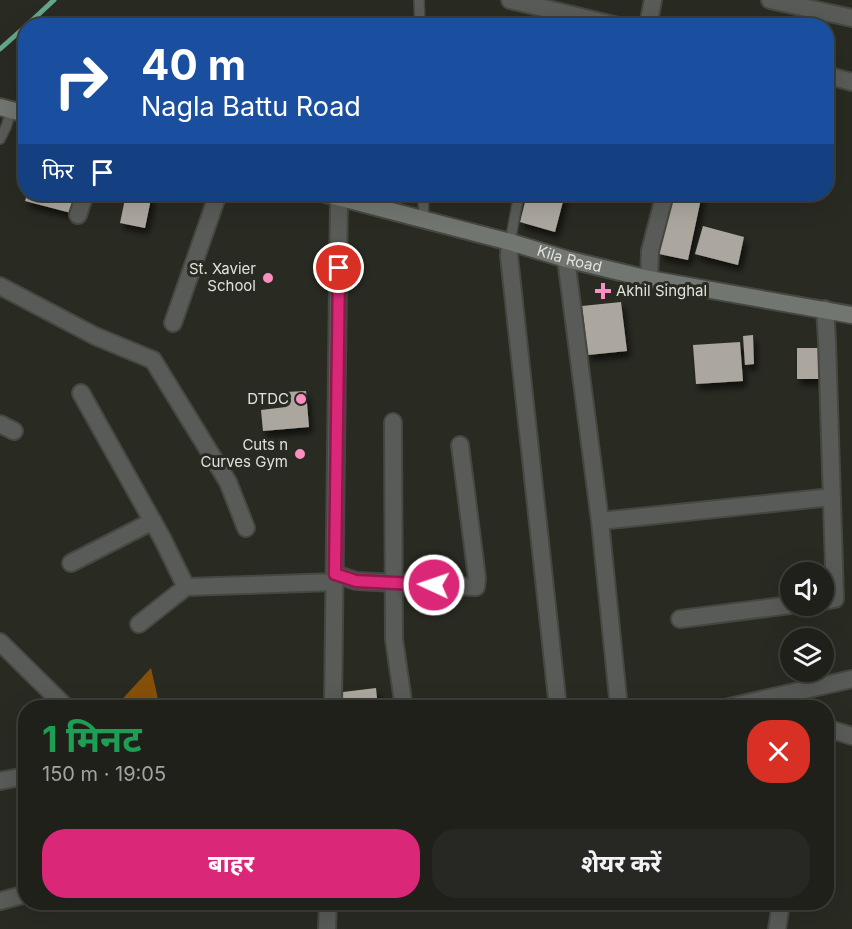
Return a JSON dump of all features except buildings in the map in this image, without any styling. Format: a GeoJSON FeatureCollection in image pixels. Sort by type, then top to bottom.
{"type":"FeatureCollection","features":[{"type":"Feature","properties":{"kind":"main road","name":"Kila Road"},"geometry":{"type":"LineString","coordinates":[[356,201],[510,242],[566,260],[649,279],[852,315]]}},
{"type":"Feature","properties":{"kind":"street"},"geometry":{"type":"LineString","coordinates":[[510,0],[585,18]]}},
{"type":"Feature","properties":{"kind":"street"},"geometry":{"type":"LineString","coordinates":[[650,18],[653,0]]}},
{"type":"Feature","properties":{"kind":"street"},"geometry":{"type":"LineString","coordinates":[[770,0],[852,18]]}},
{"type":"Feature","properties":{"kind":"street"},"geometry":{"type":"LineString","coordinates":[[834,14],[846,0]]}},
{"type":"Feature","properties":{"kind":"street"},"geometry":{"type":"LineString","coordinates":[[834,77],[852,81]]}},
{"type":"Feature","properties":{"kind":"street"},"geometry":{"type":"LineString","coordinates":[[78,214],[83,201]]}},
{"type":"Feature","properties":{"kind":"street"},"geometry":{"type":"LineString","coordinates":[[173,323],[216,201]]}},
{"type":"Feature","properties":{"kind":"street"},"geometry":{"type":"LineString","coordinates":[[329,700],[335,578],[333,201]]}},
{"type":"Feature","properties":{"kind":"street"},"geometry":{"type":"LineString","coordinates":[[649,279],[650,251],[662,201]]}},
{"type":"Feature","properties":{"kind":"street"},"geometry":{"type":"LineString","coordinates":[[510,242],[508,256],[557,700]]}},
{"type":"Feature","properties":{"kind":"street"},"geometry":{"type":"LineString","coordinates":[[566,260],[600,521],[618,700]]}},
{"type":"Feature","properties":{"kind":"street"},"geometry":{"type":"LineString","coordinates":[[0,286],[94,336],[153,360],[228,482],[246,528]]}},
{"type":"Feature","properties":{"kind":"street"},"geometry":{"type":"LineString","coordinates":[[825,309],[836,599],[834,599]]}},
{"type":"Feature","properties":{"kind":"street"},"geometry":{"type":"LineString","coordinates":[[81,393],[153,521],[186,587]]}},
{"type":"Feature","properties":{"kind":"street"},"geometry":{"type":"LineString","coordinates":[[393,422],[394,639],[403,700]]}},
{"type":"Feature","properties":{"kind":"street"},"geometry":{"type":"LineString","coordinates":[[139,624],[186,587],[335,578],[476,587],[477,578],[460,446]]}},
{"type":"Feature","properties":{"kind":"street"},"geometry":{"type":"LineString","coordinates":[[600,521],[832,497]]}},
{"type":"Feature","properties":{"kind":"street"},"geometry":{"type":"LineString","coordinates":[[71,563],[153,521]]}},
{"type":"Feature","properties":{"kind":"street"},"geometry":{"type":"LineString","coordinates":[[680,619],[780,606]]}},
{"type":"Feature","properties":{"kind":"street"},"geometry":{"type":"LineString","coordinates":[[2,645],[59,700]]}},
{"type":"Feature","properties":{"kind":"street"},"geometry":{"type":"LineString","coordinates":[[779,700],[852,679]]}},
{"type":"Feature","properties":{"kind":"street"},"geometry":{"type":"LineString","coordinates":[[834,730],[852,736]]}},
{"type":"Feature","properties":{"kind":"street"},"geometry":{"type":"LineString","coordinates":[[0,781],[18,778]]}},
{"type":"Feature","properties":{"kind":"street"},"geometry":{"type":"LineString","coordinates":[[0,901],[18,896]]}},
{"type":"Feature","properties":{"kind":"street"},"geometry":{"type":"LineString","coordinates":[[323,928],[327,910]]}},
{"type":"Feature","properties":{"kind":"street"},"geometry":{"type":"LineString","coordinates":[[777,929],[780,910]]}},
{"type":"Feature","properties":{"kind":"lane"},"geometry":{"type":"LineString","coordinates":[[419,0],[420,18]]}},
{"type":"Feature","properties":{"kind":"lane"},"geometry":{"type":"LineString","coordinates":[[0,139],[12,111]]}},
{"type":"Feature","properties":{"kind":"lane"},"geometry":{"type":"LineString","coordinates":[[423,201],[424,219]]}},
{"type":"Feature","properties":{"kind":"lane"},"geometry":{"type":"LineString","coordinates":[[510,242],[518,201]]}},
{"type":"Feature","properties":{"kind":"shaded area"},"geometry":{"type":"Polygon","coordinates":[[[151,668],[158,700],[121,700],[151,668]]]}},
{"type":"Feature","properties":{"kind":"waterway"},"geometry":{"type":"LineString","coordinates":[[35,18],[54,0]]}},
{"type":"Feature","properties":{"kind":"waterway"},"geometry":{"type":"LineString","coordinates":[[0,49],[18,33]]}},
{"type":"Feature","properties":{"kind":"place","name":"St. Xavier School"},"geometry":{"type":"Point","coordinates":[268,278]}},
{"type":"Feature","properties":{"kind":"place","name":"Akhil Singhal"},"geometry":{"type":"Point","coordinates":[603,291]}},
{"type":"Feature","properties":{"kind":"place","name":"DTDC"},"geometry":{"type":"Point","coordinates":[301,399]}},
{"type":"Feature","properties":{"kind":"place","name":"Cuts n Curves Gym"},"geometry":{"type":"Point","coordinates":[300,454]}},
{"type":"Feature","properties":{"kind":"route"},"geometry":{"type":"LineString","coordinates":[[339,268],[335,574],[356,581],[434,585]]}}]}
